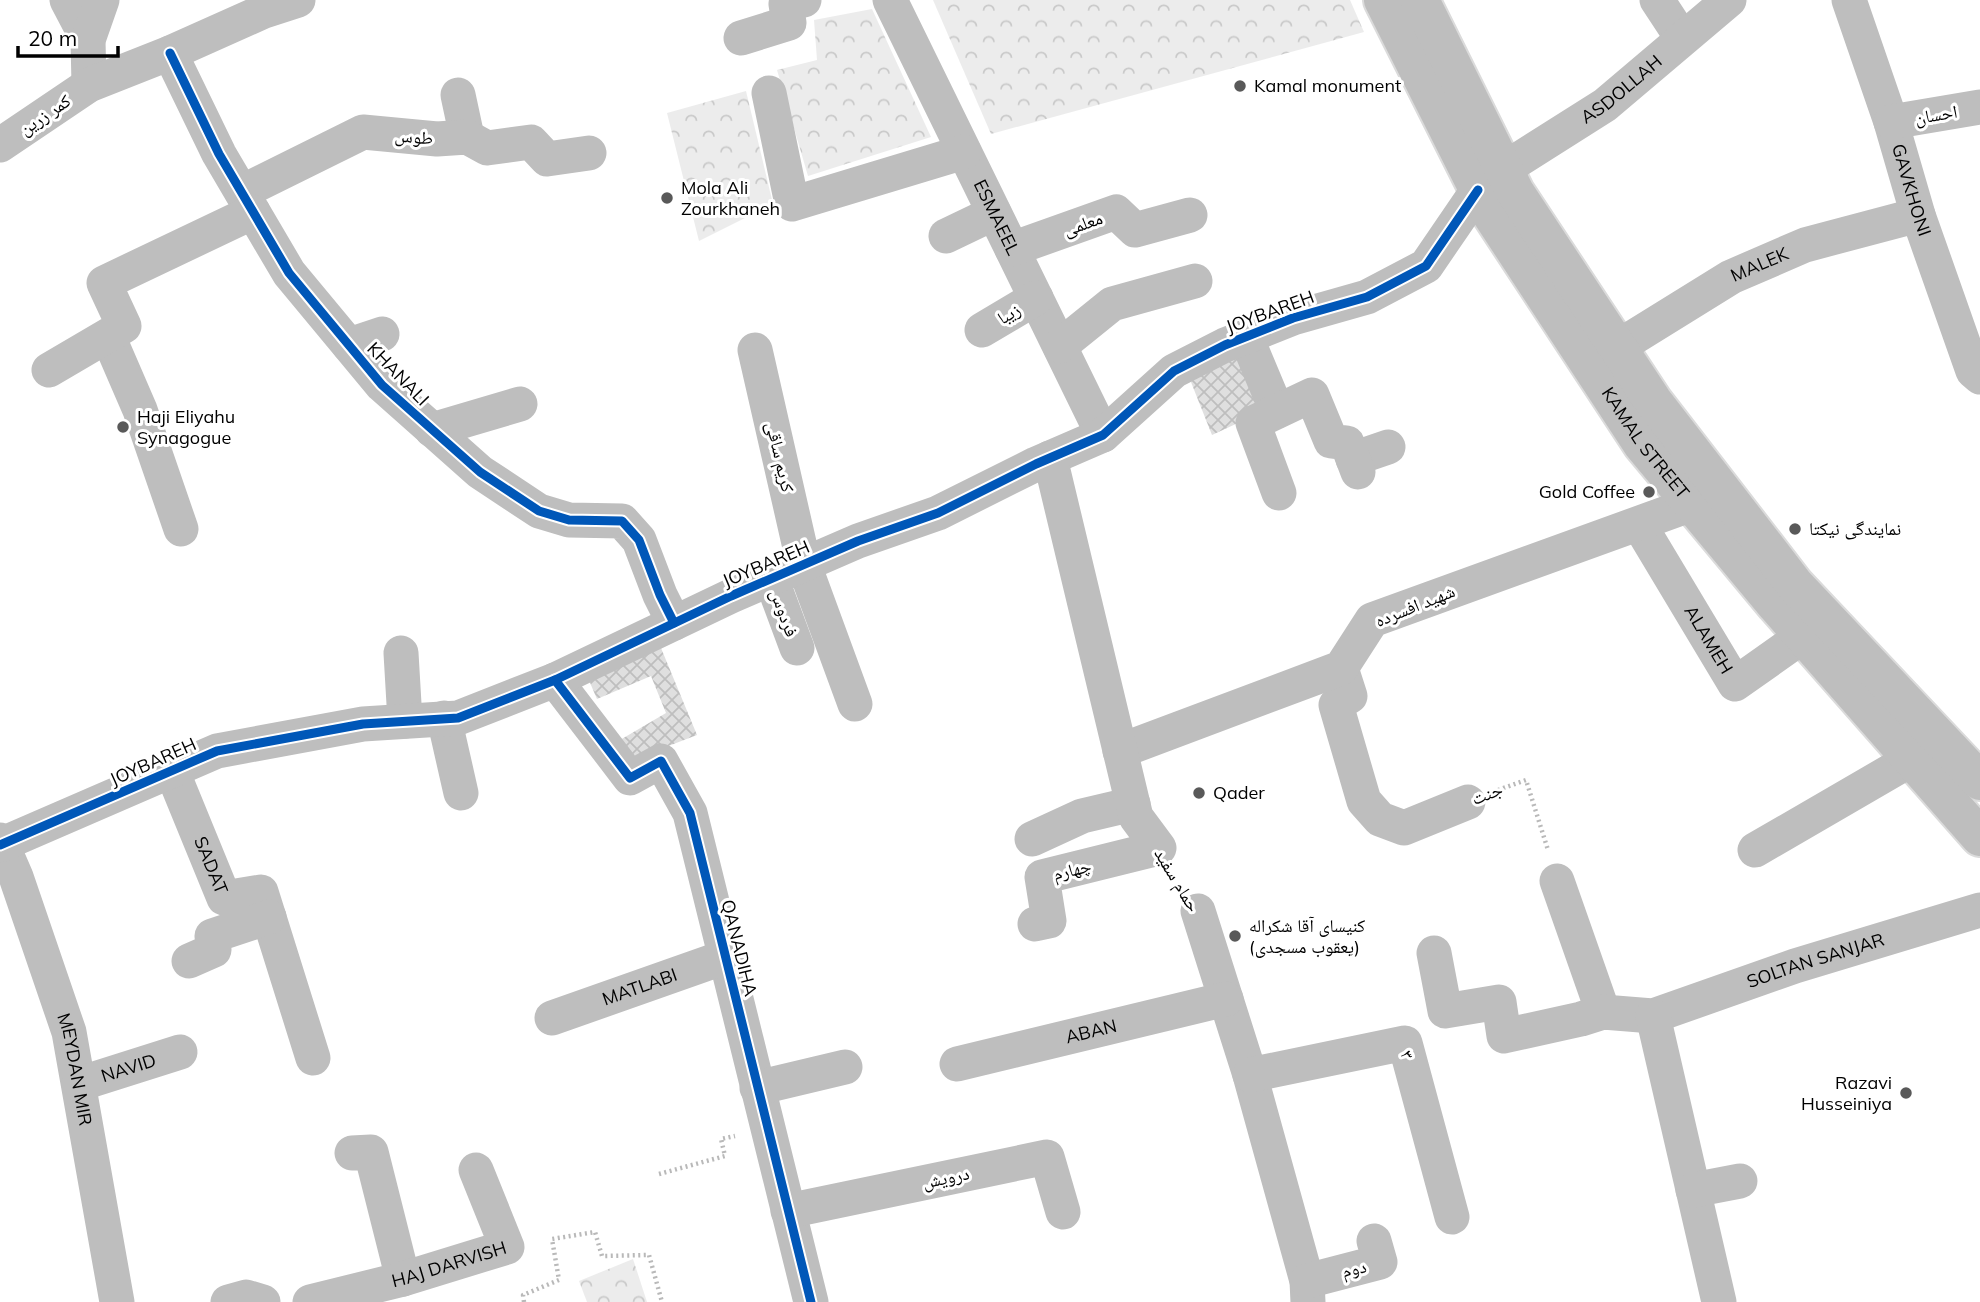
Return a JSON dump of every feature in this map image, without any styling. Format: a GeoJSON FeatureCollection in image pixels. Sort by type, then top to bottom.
{"type":"FeatureCollection","features":[{"type":"Feature","properties":{"kind":"main road","name":"KAMAL STREET"},"geometry":{"type":"LineString","coordinates":[[1383,0],[1491,179],[1516,192],[1653,401],[1927,751],[1980,837]]}},
{"type":"Feature","properties":{"kind":"main road","name":"KAMAL STREET"},"geometry":{"type":"LineString","coordinates":[[1420,0],[1491,179],[1489,211],[1642,444],[1803,635],[1927,751],[1980,781]]}},
{"type":"Feature","properties":{"kind":"street"},"geometry":{"type":"LineString","coordinates":[[68,0],[88,40]]}},
{"type":"Feature","properties":{"kind":"street"},"geometry":{"type":"LineString","coordinates":[[89,85],[88,40],[102,0]]}},
{"type":"Feature","properties":{"kind":"street","name":"کمر زرین"},"geometry":{"type":"LineString","coordinates":[[0,145],[89,85],[264,11],[298,0]]}},
{"type":"Feature","properties":{"kind":"street"},"geometry":{"type":"LineString","coordinates":[[741,38],[789,23],[786,4],[804,0]]}},
{"type":"Feature","properties":{"kind":"street","name":"ESMAEEL"},"geometry":{"type":"LineString","coordinates":[[890,0],[1103,435]]}},
{"type":"Feature","properties":{"kind":"street"},"geometry":{"type":"LineString","coordinates":[[1657,0],[1682,38]]}},
{"type":"Feature","properties":{"kind":"street","name":"ASDOLLAH"},"geometry":{"type":"LineString","coordinates":[[1491,179],[1605,105],[1729,0]]}},
{"type":"Feature","properties":{"kind":"street","name":"GAVKHONI"},"geometry":{"type":"LineString","coordinates":[[1849,0],[1891,122],[1918,215],[1978,373]]}},
{"type":"Feature","properties":{"kind":"street","name":"KHANALI"},"geometry":{"type":"LineString","coordinates":[[170,53],[219,154],[289,273],[382,385],[480,472],[539,511],[569,520],[622,521],[639,540],[674,623]]}},
{"type":"Feature","properties":{"kind":"street"},"geometry":{"type":"LineString","coordinates":[[769,93],[792,204],[964,152]]}},
{"type":"Feature","properties":{"kind":"street"},"geometry":{"type":"LineString","coordinates":[[458,95],[467,137]]}},
{"type":"Feature","properties":{"kind":"street","name":"احسان"},"geometry":{"type":"LineString","coordinates":[[1891,122],[1980,107]]}},
{"type":"Feature","properties":{"kind":"street","name":"طوس"},"geometry":{"type":"LineString","coordinates":[[108,336],[124,327],[104,284],[363,132],[430,152],[467,137],[487,148],[531,142],[547,159],[589,153]]}},
{"type":"Feature","properties":{"kind":"street","name":"JOYBAREH"},"geometry":{"type":"LineString","coordinates":[[1,843],[217,751],[363,724],[458,718],[555,680],[771,578],[858,541],[938,513],[1103,435],[1174,371],[1293,318],[1367,297],[1426,266],[1491,179]]}},
{"type":"Feature","properties":{"kind":"street"},"geometry":{"type":"LineString","coordinates":[[946,236],[994,212]]}},
{"type":"Feature","properties":{"kind":"street","name":"معلمی"},"geometry":{"type":"LineString","coordinates":[[1012,249],[1116,212],[1135,230],[1190,215]]}},
{"type":"Feature","properties":{"kind":"street","name":"MALEK"},"geometry":{"type":"LineString","coordinates":[[1618,347],[1743,271],[1805,245],[1918,215]]}},
{"type":"Feature","properties":{"kind":"street"},"geometry":{"type":"LineString","coordinates":[[1060,346],[1112,304],[1195,281]]}},
{"type":"Feature","properties":{"kind":"street","name":"زیبا"},"geometry":{"type":"LineString","coordinates":[[982,330],[1036,298]]}},
{"type":"Feature","properties":{"kind":"street"},"geometry":{"type":"LineString","coordinates":[[349,345],[382,334]]}},
{"type":"Feature","properties":{"kind":"street"},"geometry":{"type":"LineString","coordinates":[[49,370],[108,336],[140,410],[181,528]]}},
{"type":"Feature","properties":{"kind":"street"},"geometry":{"type":"LineString","coordinates":[[1246,337],[1277,411]]}},
{"type":"Feature","properties":{"kind":"street","name":"کریم ساقی"},"geometry":{"type":"LineString","coordinates":[[755,350],[804,565],[855,704]]}},
{"type":"Feature","properties":{"kind":"street"},"geometry":{"type":"LineString","coordinates":[[1279,493],[1253,424],[1312,395],[1331,441],[1347,443],[1355,465],[1388,447]]}},
{"type":"Feature","properties":{"kind":"street"},"geometry":{"type":"LineString","coordinates":[[432,430],[520,404]]}},
{"type":"Feature","properties":{"kind":"street","name":"حمام سفید"},"geometry":{"type":"LineString","coordinates":[[1050,458],[1136,817],[1159,848]]}},
{"type":"Feature","properties":{"kind":"street","name":"شهید افسرده"},"geometry":{"type":"LineString","coordinates":[[1341,668],[1372,620],[1692,504]]}},
{"type":"Feature","properties":{"kind":"street","name":"ALAMEH"},"geometry":{"type":"LineString","coordinates":[[1639,524],[1735,684],[1803,635]]}},
{"type":"Feature","properties":{"kind":"street","name":"فردوس"},"geometry":{"type":"LineString","coordinates":[[771,578],[797,648]]}},
{"type":"Feature","properties":{"kind":"street"},"geometry":{"type":"LineString","coordinates":[[401,653],[405,721]]}},
{"type":"Feature","properties":{"kind":"street"},"geometry":{"type":"LineString","coordinates":[[1120,751],[1341,668]]}},
{"type":"Feature","properties":{"kind":"street","name":"جنت"},"geometry":{"type":"LineString","coordinates":[[1341,668],[1350,696],[1336,705],[1364,801],[1380,819],[1404,828],[1468,802]]}},
{"type":"Feature","properties":{"kind":"street","name":"QANADIHA"},"geometry":{"type":"LineString","coordinates":[[555,680],[630,778],[661,761],[690,813],[811,1302]]}},
{"type":"Feature","properties":{"kind":"street"},"geometry":{"type":"LineString","coordinates":[[444,718],[461,793]]}},
{"type":"Feature","properties":{"kind":"street"},"geometry":{"type":"LineString","coordinates":[[1755,850],[1927,751]]}},
{"type":"Feature","properties":{"kind":"street","name":"SADAT"},"geometry":{"type":"LineString","coordinates":[[172,771],[224,898],[261,892],[313,1058]]}},
{"type":"Feature","properties":{"kind":"street"},"geometry":{"type":"LineString","coordinates":[[1032,839],[1082,816],[1133,804]]}},
{"type":"Feature","properties":{"kind":"street","name":"MEYDAN MIR"},"geometry":{"type":"LineString","coordinates":[[1,843],[16,877],[69,1032],[117,1302]]}},
{"type":"Feature","properties":{"kind":"street","name":"چهارم"},"geometry":{"type":"LineString","coordinates":[[1035,924],[1049,921],[1042,877],[1159,848]]}},
{"type":"Feature","properties":{"kind":"street"},"geometry":{"type":"LineString","coordinates":[[1557,881],[1603,1012]]}},
{"type":"Feature","properties":{"kind":"street","name":"SOLTAN SANJAR"},"geometry":{"type":"LineString","coordinates":[[1434,953],[1445,1011],[1499,1002],[1504,1036],[1603,1012],[1653,1016],[1795,966],[1980,910]]}},
{"type":"Feature","properties":{"kind":"street","name":"حمام سفید"},"geometry":{"type":"LineString","coordinates":[[1198,911],[1250,1075],[1307,1292]]}},
{"type":"Feature","properties":{"kind":"street"},"geometry":{"type":"LineString","coordinates":[[189,961],[215,950],[212,936],[269,917]]}},
{"type":"Feature","properties":{"kind":"street","name":"MATLABI"},"geometry":{"type":"LineString","coordinates":[[552,1018],[725,957]]}},
{"type":"Feature","properties":{"kind":"street","name":"ABAN"},"geometry":{"type":"LineString","coordinates":[[957,1064],[1226,999]]}},
{"type":"Feature","properties":{"kind":"street"},"geometry":{"type":"LineString","coordinates":[[1653,1016],[1719,1302]]}},
{"type":"Feature","properties":{"kind":"street","name":"۳"},"geometry":{"type":"LineString","coordinates":[[1250,1075],[1405,1043],[1452,1217]]}},
{"type":"Feature","properties":{"kind":"street","name":"NAVID"},"geometry":{"type":"LineString","coordinates":[[79,1084],[180,1052]]}},
{"type":"Feature","properties":{"kind":"street"},"geometry":{"type":"LineString","coordinates":[[757,1088],[845,1067]]}},
{"type":"Feature","properties":{"kind":"street"},"geometry":{"type":"LineString","coordinates":[[352,1153],[371,1152],[403,1279]]}},
{"type":"Feature","properties":{"kind":"street","name":"درویش"},"geometry":{"type":"LineString","coordinates":[[788,1211],[1047,1157],[1063,1212]]}},
{"type":"Feature","properties":{"kind":"street","name":"HAJ DARVISH"},"geometry":{"type":"LineString","coordinates":[[310,1302],[403,1279],[507,1247],[476,1170]]}},
{"type":"Feature","properties":{"kind":"street"},"geometry":{"type":"LineString","coordinates":[[1693,1190],[1740,1181]]}},
{"type":"Feature","properties":{"kind":"street","name":"دوم"},"geometry":{"type":"LineString","coordinates":[[1307,1292],[1380,1262],[1374,1241]]}},
{"type":"Feature","properties":{"kind":"street"},"geometry":{"type":"LineString","coordinates":[[228,1302],[246,1297],[263,1302]]}},
{"type":"Feature","properties":{"kind":"path"},"geometry":{"type":"LineString","coordinates":[[659,1174],[724,1156],[721,1139],[767,1129]]}},
{"type":"Feature","properties":{"kind":"path"},"geometry":{"type":"LineString","coordinates":[[524,1302],[523,1295],[559,1280],[552,1239],[595,1232],[602,1256],[649,1255],[662,1302]]}},
{"type":"Feature","properties":{"kind":"green space"},"geometry":{"type":"Polygon","coordinates":[[[933,0],[1350,0],[1364,32],[991,134],[933,0]]]}},
{"type":"Feature","properties":{"kind":"green space"},"geometry":{"type":"Polygon","coordinates":[[[872,9],[931,137],[808,176],[777,70],[817,60],[814,20],[872,9]]]}},
{"type":"Feature","properties":{"kind":"green space"},"geometry":{"type":"Polygon","coordinates":[[[746,91],[773,204],[699,241],[667,113],[746,91]]]}},
{"type":"Feature","properties":{"kind":"green space"},"geometry":{"type":"Polygon","coordinates":[[[633,1259],[647,1302],[587,1302],[579,1281],[633,1259]]]}},
{"type":"Feature","properties":{"kind":"building"},"geometry":{"type":"Polygon","coordinates":[[[1242,350],[1266,410],[1212,435],[1187,372],[1242,350]]]}},
{"type":"Feature","properties":{"kind":"building"},"geometry":{"type":"Polygon","coordinates":[[[661,648],[697,735],[632,760],[620,740],[666,713],[651,676],[597,699],[588,678],[661,648]]]}},
{"type":"Feature","properties":{"kind":"cycle path"},"geometry":{"type":"LineString","coordinates":[[170,53],[219,154],[289,273],[382,385],[480,472],[539,511],[569,520],[622,521],[639,540],[674,623]]}},
{"type":"Feature","properties":{"kind":"cycle path"},"geometry":{"type":"LineString","coordinates":[[0,845],[217,751],[363,724],[458,718],[555,680],[731,596],[858,541],[938,513],[1036,464],[1103,435],[1174,371],[1225,345],[1293,318],[1367,297],[1426,266],[1478,190]]}},
{"type":"Feature","properties":{"kind":"cycle path"},"geometry":{"type":"LineString","coordinates":[[555,680],[630,778],[661,761],[690,813],[811,1302]]}},
{"type":"Feature","properties":{"kind":"place","name":"Kamal monument"},"geometry":{"type":"Point","coordinates":[1240,86]}},
{"type":"Feature","properties":{"kind":"place","name":"Mola Ali Zourkhaneh"},"geometry":{"type":"Point","coordinates":[667,198]}},
{"type":"Feature","properties":{"kind":"place","name":"Haji Eliyahu Synagogue"},"geometry":{"type":"Point","coordinates":[123,427]}},
{"type":"Feature","properties":{"kind":"place","name":"Gold Coffee"},"geometry":{"type":"Point","coordinates":[1649,492]}},
{"type":"Feature","properties":{"kind":"place","name":"نمایندگی نیکتا"},"geometry":{"type":"Point","coordinates":[1795,529]}},
{"type":"Feature","properties":{"kind":"place","name":"Qader"},"geometry":{"type":"Point","coordinates":[1199,793]}},
{"type":"Feature","properties":{"kind":"place","name":"کنیسای آقا شکراله (یعقوب مسجدی)"},"geometry":{"type":"Point","coordinates":[1235,936]}},
{"type":"Feature","properties":{"kind":"place","name":"Razavi Husseiniya"},"geometry":{"type":"Point","coordinates":[1906,1093]}}]}
